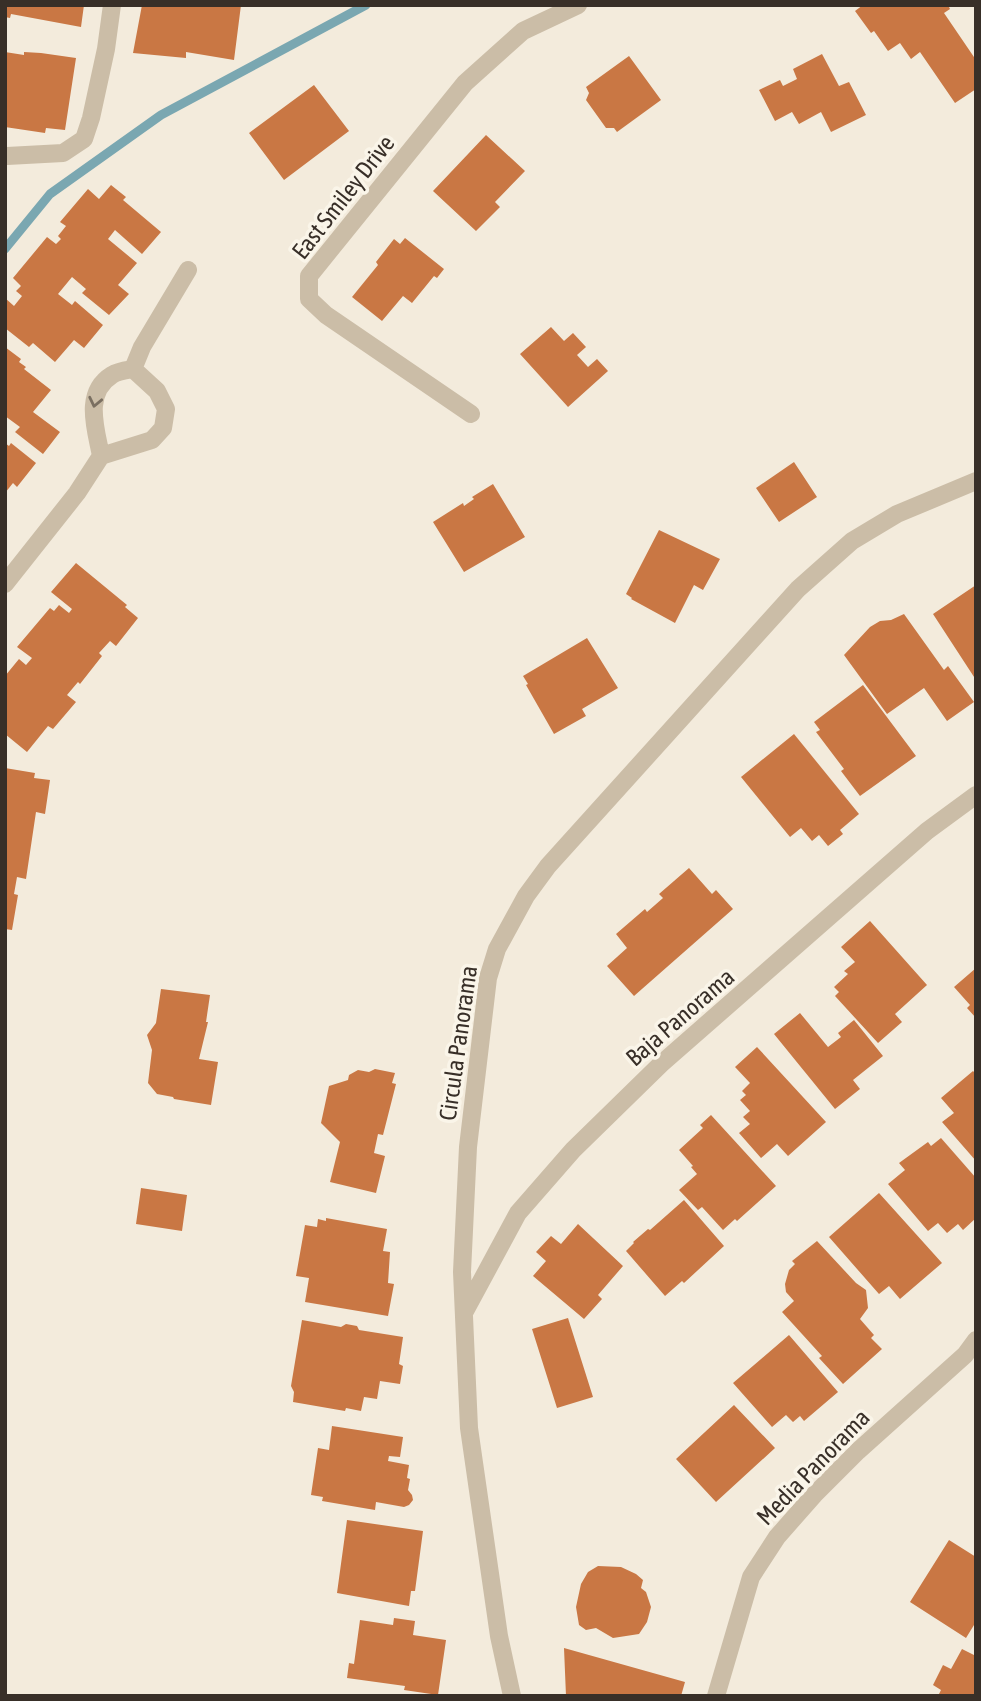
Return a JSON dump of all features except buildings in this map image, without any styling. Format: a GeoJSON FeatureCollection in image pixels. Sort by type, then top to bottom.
{"type":"FeatureCollection","features":[{"type":"Feature","properties":{"kind":"street"},"geometry":{"type":"LineString","coordinates":[[7,156],[63,153],[83,139],[91,118],[106,49],[112,5]]}},
{"type":"Feature","properties":{"kind":"street","name":"East Smiley Drive"},"geometry":{"type":"LineString","coordinates":[[471,414],[326,315],[309,299],[309,276],[464,83],[523,31],[578,5]]}},
{"type":"Feature","properties":{"kind":"street"},"geometry":{"type":"LineString","coordinates":[[134,369],[142,347],[188,270]]}},
{"type":"Feature","properties":{"kind":"street"},"geometry":{"type":"LineString","coordinates":[[101,456],[92,416],[96,391],[113,374],[134,369]]}},
{"type":"Feature","properties":{"kind":"street"},"geometry":{"type":"LineString","coordinates":[[5,584],[77,493],[101,456],[152,440],[163,428],[166,409],[157,391],[134,369]]}},
{"type":"Feature","properties":{"kind":"street","name":"Circula Panorama"},"geometry":{"type":"LineString","coordinates":[[512,1696],[499,1636],[469,1427],[462,1272],[468,1147],[484,1006],[497,950],[526,896],[572,837],[797,589],[852,541],[897,514],[976,481]]}},
{"type":"Feature","properties":{"kind":"street","name":"Baja Panorama"},"geometry":{"type":"LineString","coordinates":[[463,1315],[518,1213],[573,1150],[661,1065],[927,831],[976,795]]}},
{"type":"Feature","properties":{"kind":"street","name":"Media Panorama"},"geometry":{"type":"LineString","coordinates":[[716,1696],[751,1577],[777,1537],[849,1459],[965,1355],[976,1340]]}},
{"type":"Feature","properties":{"kind":"waterway"},"geometry":{"type":"LineString","coordinates":[[5,249],[50,194],[161,115],[366,5]]}}]}
